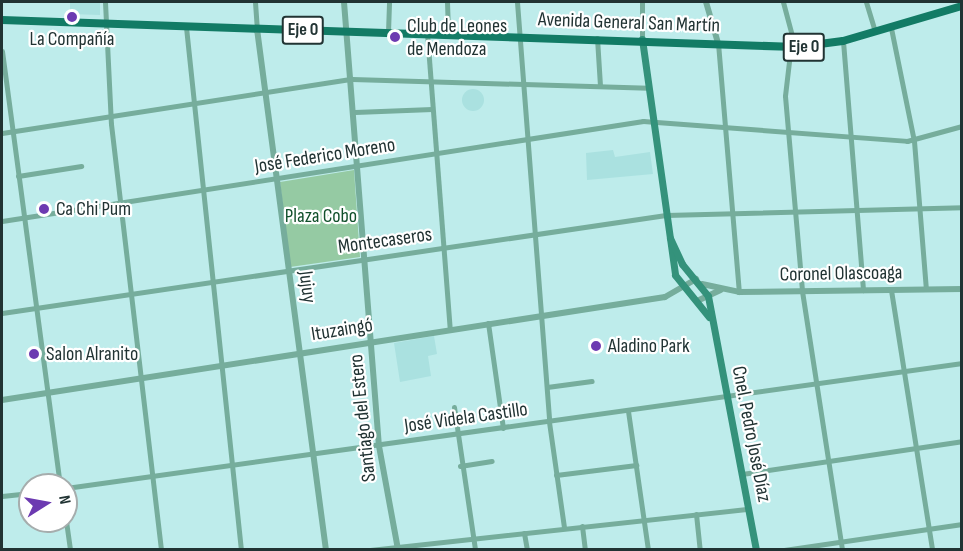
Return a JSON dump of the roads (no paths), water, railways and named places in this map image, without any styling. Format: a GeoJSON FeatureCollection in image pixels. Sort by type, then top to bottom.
{"type":"FeatureCollection","features":[{"type":"Feature","properties":{"kind":"main road","name":"Avenida General San Martín"},"geometry":{"type":"LineString","coordinates":[[2,20],[642,39],[792,47],[843,41],[962,6]]}},
{"type":"Feature","properties":{"kind":"main road","name":"Cnel. Pedro José Díaz"},"geometry":{"type":"LineString","coordinates":[[642,39],[670,238],[682,287],[702,291]]}},
{"type":"Feature","properties":{"kind":"main road","name":"Cnel. Pedro José Díaz"},"geometry":{"type":"LineString","coordinates":[[670,238],[702,291],[713,325],[756,549]]}},
{"type":"Feature","properties":{"kind":"main road","name":"Cnel. Pedro José Díaz"},"geometry":{"type":"LineString","coordinates":[[702,291],[713,325]]}},
{"type":"Feature","properties":{"kind":"street"},"geometry":{"type":"LineString","coordinates":[[105,2],[104,24],[110,116],[160,549]]}},
{"type":"Feature","properties":{"kind":"street"},"geometry":{"type":"LineString","coordinates":[[255,2],[257,29]]}},
{"type":"Feature","properties":{"kind":"street","name":"Santiago del Estero"},"geometry":{"type":"LineString","coordinates":[[344,2],[350,32],[380,446],[397,548]]}},
{"type":"Feature","properties":{"kind":"street"},"geometry":{"type":"LineString","coordinates":[[388,32],[389,2]]}},
{"type":"Feature","properties":{"kind":"street"},"geometry":{"type":"LineString","coordinates":[[447,2],[448,33]]}},
{"type":"Feature","properties":{"kind":"street"},"geometry":{"type":"LineString","coordinates":[[517,2],[549,422],[564,528]]}},
{"type":"Feature","properties":{"kind":"street"},"geometry":{"type":"LineString","coordinates":[[642,2],[642,39]]}},
{"type":"Feature","properties":{"kind":"street"},"geometry":{"type":"LineString","coordinates":[[706,2],[718,43],[739,292]]}},
{"type":"Feature","properties":{"kind":"street"},"geometry":{"type":"LineString","coordinates":[[783,2],[792,47],[785,90],[802,291],[842,549]]}},
{"type":"Feature","properties":{"kind":"street"},"geometry":{"type":"LineString","coordinates":[[866,2],[874,32]]}},
{"type":"Feature","properties":{"kind":"street"},"geometry":{"type":"LineString","coordinates":[[186,27],[210,282],[241,549]]}},
{"type":"Feature","properties":{"kind":"street"},"geometry":{"type":"LineString","coordinates":[[891,28],[914,141],[926,289]]}},
{"type":"Feature","properties":{"kind":"street","name":"Jujuy"},"geometry":{"type":"LineString","coordinates":[[257,29],[326,549]]}},
{"type":"Feature","properties":{"kind":"street"},"geometry":{"type":"LineString","coordinates":[[427,33],[450,329]]}},
{"type":"Feature","properties":{"kind":"street"},"geometry":{"type":"LineString","coordinates":[[597,38],[600,86]]}},
{"type":"Feature","properties":{"kind":"street"},"geometry":{"type":"LineString","coordinates":[[843,41],[863,290]]}},
{"type":"Feature","properties":{"kind":"street"},"geometry":{"type":"LineString","coordinates":[[2,55],[58,473]]}},
{"type":"Feature","properties":{"kind":"street"},"geometry":{"type":"LineString","coordinates":[[2,133],[352,79],[648,88]]}},
{"type":"Feature","properties":{"kind":"street"},"geometry":{"type":"LineString","coordinates":[[355,112],[432,109]]}},
{"type":"Feature","properties":{"kind":"street","name":"José Federico Moreno"},"geometry":{"type":"LineString","coordinates":[[2,220],[652,121],[914,141]]}},
{"type":"Feature","properties":{"kind":"street"},"geometry":{"type":"LineString","coordinates":[[914,141],[962,126]]}},
{"type":"Feature","properties":{"kind":"street"},"geometry":{"type":"LineString","coordinates":[[18,176],[81,166]]}},
{"type":"Feature","properties":{"kind":"street","name":"Montecaseros"},"geometry":{"type":"LineString","coordinates":[[2,313],[666,215],[856,212],[962,207]]}},
{"type":"Feature","properties":{"kind":"street","name":"Ituzaingó"},"geometry":{"type":"LineString","coordinates":[[2,400],[665,297],[682,287],[702,291]]}},
{"type":"Feature","properties":{"kind":"street","name":"Coronel Olascoaga"},"geometry":{"type":"LineString","coordinates":[[702,291],[962,289]]}},
{"type":"Feature","properties":{"kind":"street","name":"Coronel Olascoaga"},"geometry":{"type":"LineString","coordinates":[[702,291],[722,290]]}},
{"type":"Feature","properties":{"kind":"street"},"geometry":{"type":"LineString","coordinates":[[891,290],[932,549]]}},
{"type":"Feature","properties":{"kind":"street"},"geometry":{"type":"LineString","coordinates":[[488,323],[503,428]]}},
{"type":"Feature","properties":{"kind":"street","name":"José Videla Castillo"},"geometry":{"type":"LineString","coordinates":[[78,486],[816,386],[962,363]]}},
{"type":"Feature","properties":{"kind":"street"},"geometry":{"type":"LineString","coordinates":[[547,387],[592,381]]}},
{"type":"Feature","properties":{"kind":"street"},"geometry":{"type":"LineString","coordinates":[[454,406],[460,466],[475,549]]}},
{"type":"Feature","properties":{"kind":"street"},"geometry":{"type":"LineString","coordinates":[[628,411],[648,549]]}},
{"type":"Feature","properties":{"kind":"street"},"geometry":{"type":"LineString","coordinates":[[742,474],[962,441]]}},
{"type":"Feature","properties":{"kind":"street"},"geometry":{"type":"LineString","coordinates":[[460,466],[492,461]]}},
{"type":"Feature","properties":{"kind":"street"},"geometry":{"type":"LineString","coordinates":[[556,475],[636,465]]}},
{"type":"Feature","properties":{"kind":"street"},"geometry":{"type":"LineString","coordinates":[[2,496],[18,494]]}},
{"type":"Feature","properties":{"kind":"street"},"geometry":{"type":"LineString","coordinates":[[370,549],[397,548],[749,509]]}},
{"type":"Feature","properties":{"kind":"street"},"geometry":{"type":"LineString","coordinates":[[696,514],[700,549]]}},
{"type":"Feature","properties":{"kind":"street"},"geometry":{"type":"LineString","coordinates":[[784,549],[962,524]]}},
{"type":"Feature","properties":{"kind":"street"},"geometry":{"type":"LineString","coordinates":[[582,526],[585,549]]}},
{"type":"Feature","properties":{"kind":"street"},"geometry":{"type":"LineString","coordinates":[[68,533],[70,549]]}},
{"type":"Feature","properties":{"kind":"street"},"geometry":{"type":"LineString","coordinates":[[524,533],[527,549]]}},
{"type":"Feature","properties":{"kind":"place","name":"La Compañía"},"geometry":{"type":"Point","coordinates":[72,17]}},
{"type":"Feature","properties":{"kind":"place","name":"Club de Leones de Mendoza"},"geometry":{"type":"Point","coordinates":[395,37]}},
{"type":"Feature","properties":{"kind":"place","name":"Ca Chi Pum"},"geometry":{"type":"Point","coordinates":[44,209]}},
{"type":"Feature","properties":{"kind":"place","name":"Aladino Park"},"geometry":{"type":"Point","coordinates":[596,346]}},
{"type":"Feature","properties":{"kind":"place","name":"Salon Alranito"},"geometry":{"type":"Point","coordinates":[34,354]}},
{"type":"Feature","properties":{"kind":"park label","name":"Plaza Cobo"},"geometry":{"type":"Point","coordinates":[321,216]}}]}
